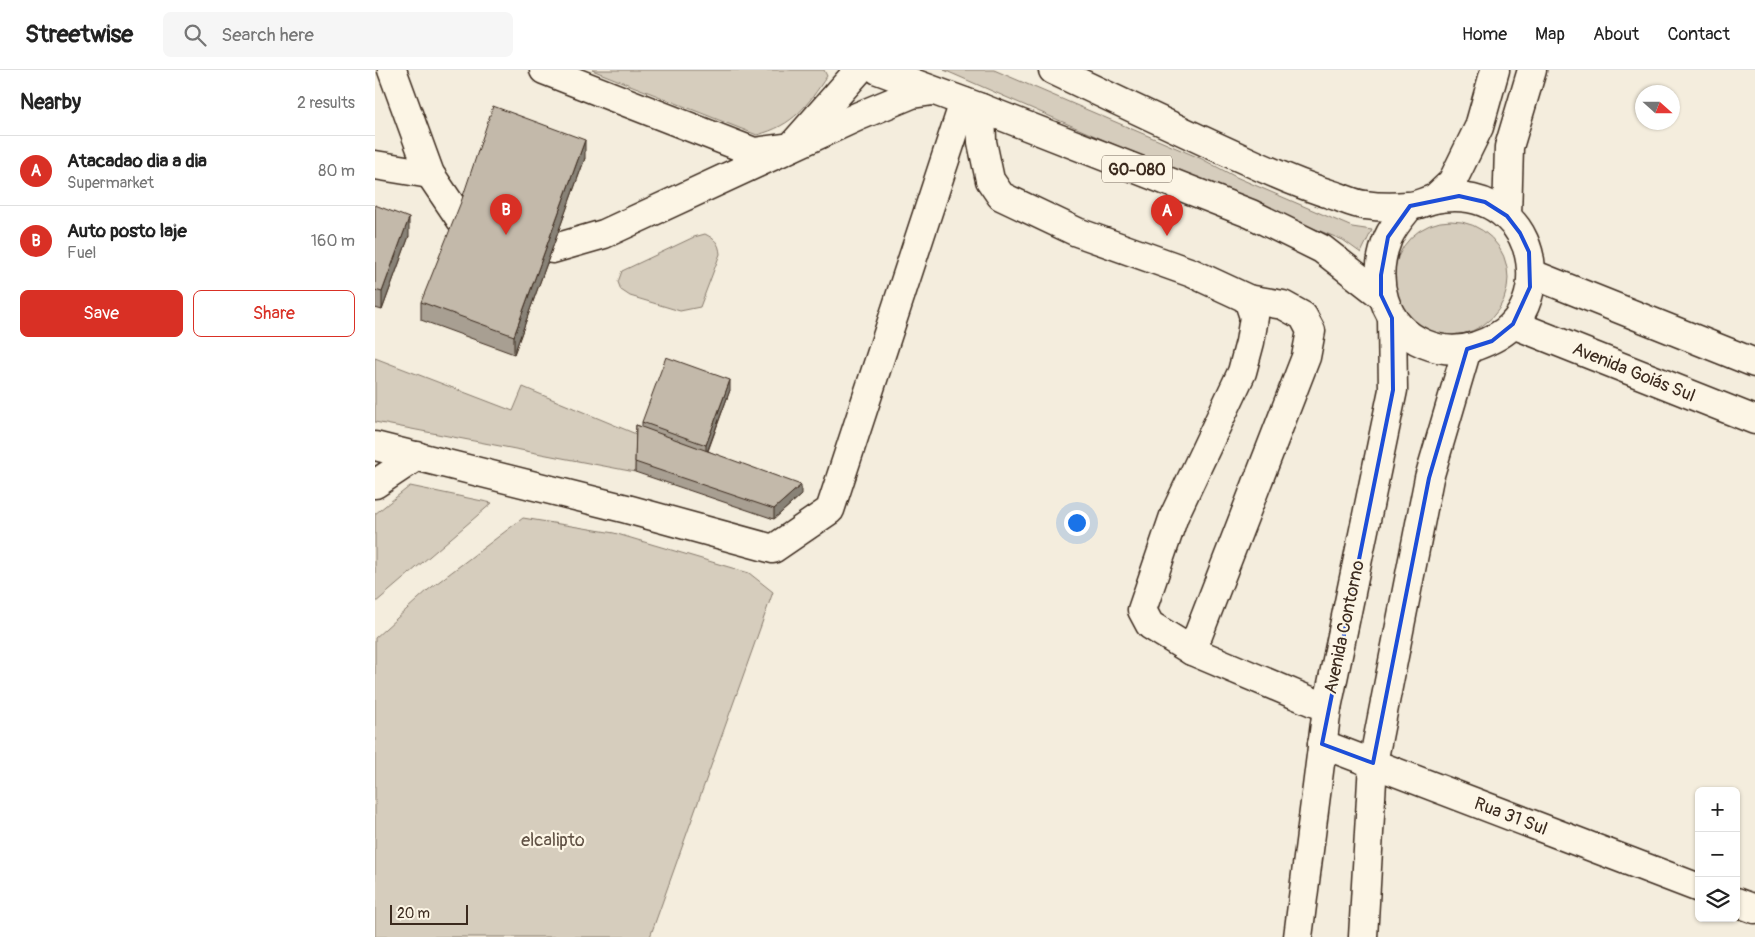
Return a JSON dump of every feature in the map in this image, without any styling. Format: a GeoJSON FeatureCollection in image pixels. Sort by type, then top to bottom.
{"type":"FeatureCollection","features":[{"type":"Feature","properties":{"kind":"main road"},"geometry":{"type":"LineString","coordinates":[[392,70],[430,174],[461,220]]}},
{"type":"Feature","properties":{"kind":"main road"},"geometry":{"type":"LineString","coordinates":[[545,70],[754,152],[791,147],[859,70]]}},
{"type":"Feature","properties":{"kind":"main road","name":"GO-080"},"geometry":{"type":"LineString","coordinates":[[878,70],[1251,214],[1322,249],[1387,307],[1403,331],[1433,347],[1450,350],[1467,349]]}},
{"type":"Feature","properties":{"kind":"main road"},"geometry":{"type":"LineString","coordinates":[[1053,70],[1300,185],[1364,205],[1422,203],[1459,196],[1485,202],[1507,216],[1520,233],[1529,252],[1532,274],[1526,301],[1513,324],[1492,341],[1467,349],[1429,478],[1373,763],[1363,937]]}},
{"type":"Feature","properties":{"kind":"main road"},"geometry":{"type":"LineString","coordinates":[[1387,307],[1382,256],[1388,237],[1397,220],[1452,182],[1479,127],[1495,70]]}},
{"type":"Feature","properties":{"kind":"main road"},"geometry":{"type":"LineString","coordinates":[[1507,216],[1509,147],[1532,70]]}},
{"type":"Feature","properties":{"kind":"main road"},"geometry":{"type":"LineString","coordinates":[[552,249],[604,234],[791,147],[912,94],[933,91]]}},
{"type":"Feature","properties":{"kind":"main road"},"geometry":{"type":"LineString","coordinates":[[972,105],[982,142],[989,180],[1001,196],[1077,232],[1192,273],[1248,299],[1283,305],[1303,316],[1311,331],[1306,357],[1192,650]]}},
{"type":"Feature","properties":{"kind":"main road"},"geometry":{"type":"LineString","coordinates":[[375,446],[773,548],[830,510],[972,105]]}},
{"type":"Feature","properties":{"kind":"main road"},"geometry":{"type":"LineString","coordinates":[[375,165],[430,174]]}},
{"type":"Feature","properties":{"kind":"main road"},"geometry":{"type":"LineString","coordinates":[[1532,274],[1755,362]]}},
{"type":"Feature","properties":{"kind":"main road"},"geometry":{"type":"LineString","coordinates":[[1248,299],[1254,317],[1251,342],[1242,372],[1174,516],[1142,610],[1150,625],[1192,650],[1327,708]]}},
{"type":"Feature","properties":{"kind":"main road","name":"Avenida Contorno"},"geometry":{"type":"LineString","coordinates":[[1298,937],[1327,708],[1393,390],[1387,307]]}},
{"type":"Feature","properties":{"kind":"main road","name":"Avenida Goiás Sul"},"geometry":{"type":"LineString","coordinates":[[1513,324],[1755,420]]}},
{"type":"Feature","properties":{"kind":"main road"},"geometry":{"type":"LineString","coordinates":[[375,484],[417,456]]}},
{"type":"Feature","properties":{"kind":"main road","name":"Rua 31 Sul"},"geometry":{"type":"LineString","coordinates":[[1322,744],[1695,886]]}},
{"type":"Feature","properties":{"kind":"main road"},"geometry":{"type":"LineString","coordinates":[[1740,903],[1755,909]]}},
{"type":"Feature","properties":{"kind":"highlighted area"},"geometry":{"type":"Polygon","coordinates":[[[1459,196],[1485,202],[1507,216],[1520,233],[1529,252],[1530,287],[1513,324],[1492,341],[1467,349],[1429,478],[1373,763],[1322,744],[1393,390],[1392,318],[1381,295],[1381,275],[1388,237],[1410,206],[1459,196]]]}},
{"type":"Feature","properties":{"kind":"green space"},"geometry":{"type":"Polygon","coordinates":[[[592,70],[824,70],[827,76],[806,105],[790,120],[770,131],[757,135],[592,70]]]}},
{"type":"Feature","properties":{"kind":"green space"},"geometry":{"type":"Polygon","coordinates":[[[944,70],[994,70],[1202,159],[1236,177],[1352,227],[1372,230],[1361,253],[1343,240],[1239,199],[944,70]]]}},
{"type":"Feature","properties":{"kind":"green space"},"geometry":{"type":"Polygon","coordinates":[[[1451,221],[1473,225],[1491,238],[1504,256],[1508,278],[1504,300],[1491,318],[1473,331],[1451,335],[1429,331],[1411,318],[1398,300],[1394,278],[1398,256],[1411,238],[1429,225],[1451,221]]]}},
{"type":"Feature","properties":{"kind":"green space"},"geometry":{"type":"Polygon","coordinates":[[[705,234],[716,242],[720,254],[700,307],[680,311],[630,296],[621,290],[618,282],[622,271],[694,237],[705,234]]]}},
{"type":"Feature","properties":{"kind":"green space"},"geometry":{"type":"Polygon","coordinates":[[[375,358],[513,411],[523,387],[636,434],[635,472],[375,422],[375,358]]]}},
{"type":"Feature","properties":{"kind":"green space"},"geometry":{"type":"Polygon","coordinates":[[[410,486],[492,503],[375,603],[375,514],[410,486]]]}},
{"type":"Feature","properties":{"kind":"green space","name":"elcalipto"},"geometry":{"type":"Polygon","coordinates":[[[523,518],[614,533],[749,573],[773,592],[650,937],[375,937],[375,638],[428,590],[523,518]]]}},
{"type":"Feature","properties":{"kind":"building"},"geometry":{"type":"Polygon","coordinates":[[[493,106],[585,140],[514,336],[421,302],[461,202],[493,106]]]}},
{"type":"Feature","properties":{"kind":"building"},"geometry":{"type":"Polygon","coordinates":[[[375,205],[409,218],[382,292],[375,290],[375,205]]]}},
{"type":"Feature","properties":{"kind":"building"},"geometry":{"type":"Polygon","coordinates":[[[666,357],[730,380],[706,445],[642,422],[666,357]]]}},
{"type":"Feature","properties":{"kind":"building"},"geometry":{"type":"Polygon","coordinates":[[[636,425],[801,485],[774,509],[635,462],[636,425]]]}},
{"type":"Feature","properties":{"kind":"place","name":"Auto posto laje"},"geometry":{"type":"Point","coordinates":[506,235]}},
{"type":"Feature","properties":{"kind":"place","name":"Atacadao dia a dia"},"geometry":{"type":"Point","coordinates":[1167,236]}}]}
